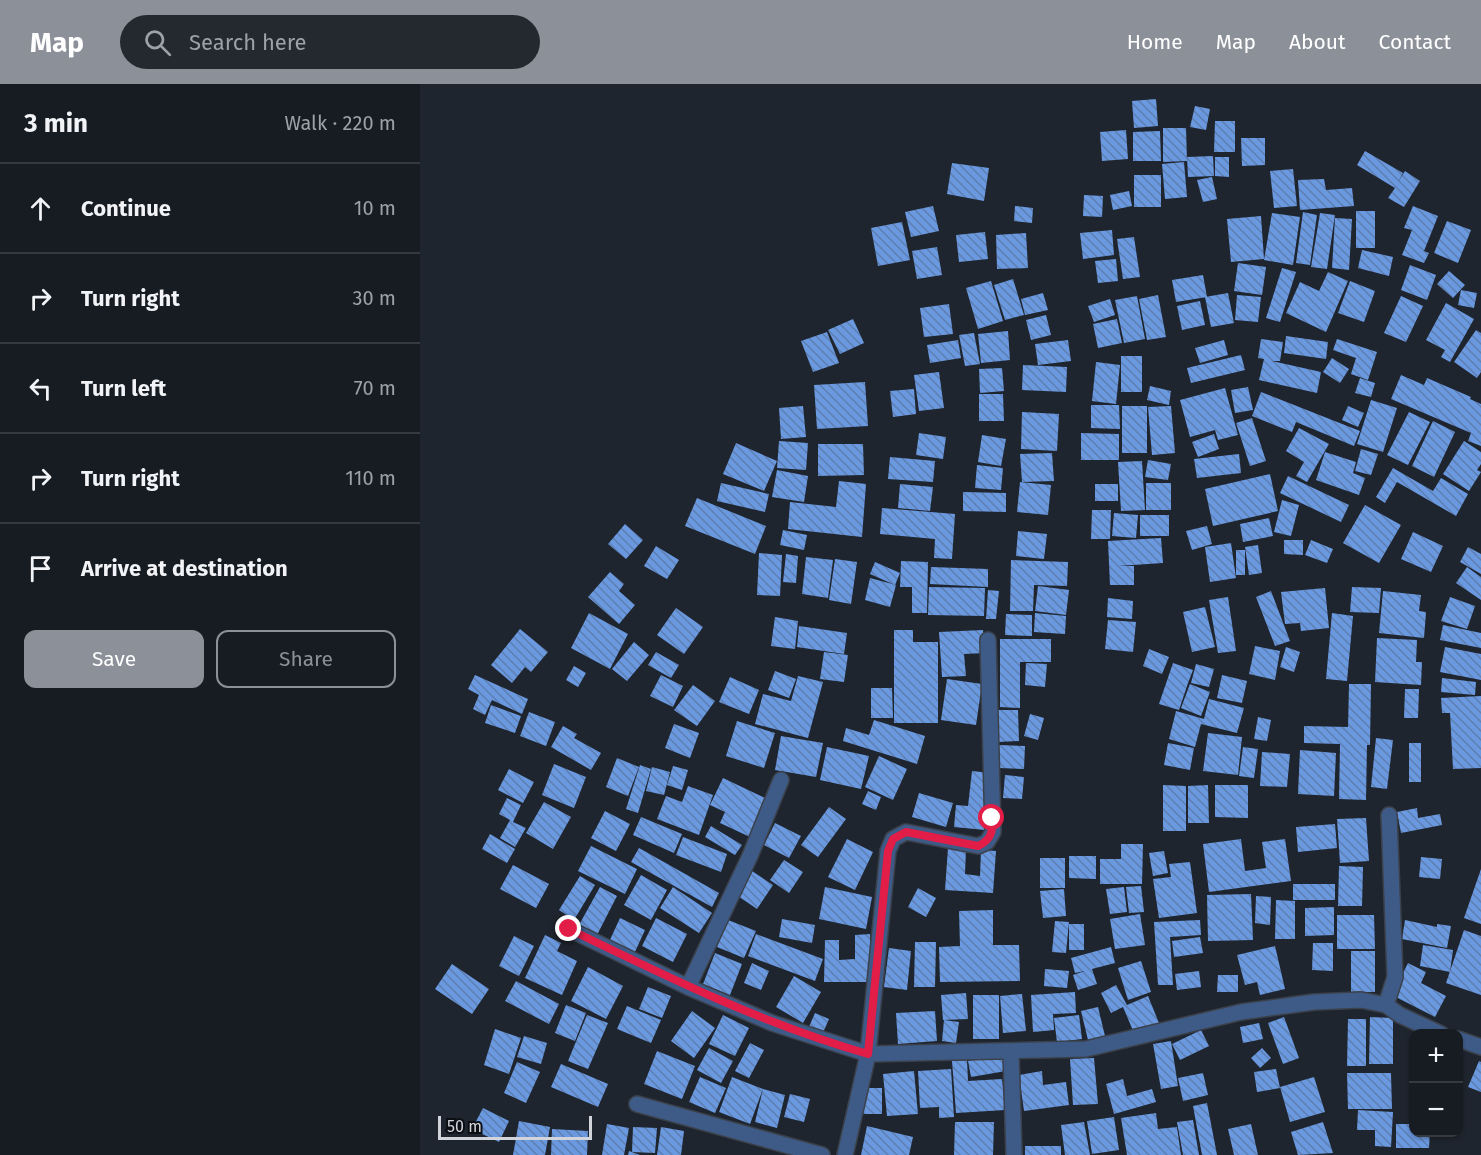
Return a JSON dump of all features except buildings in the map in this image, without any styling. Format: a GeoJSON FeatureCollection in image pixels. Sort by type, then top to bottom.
{"type":"FeatureCollection","features":[{"type":"Feature","properties":{"kind":"street"},"geometry":{"type":"LineString","coordinates":[[845,1155],[868,1054],[888,851],[893,839],[906,832],[978,846],[987,842],[993,832],[988,640]]}},
{"type":"Feature","properties":{"kind":"street"},"geometry":{"type":"LineString","coordinates":[[688,987],[750,856],[781,780]]}},
{"type":"Feature","properties":{"kind":"street"},"geometry":{"type":"LineString","coordinates":[[1386,1005],[1395,977],[1389,815]]}},
{"type":"Feature","properties":{"kind":"street"},"geometry":{"type":"LineString","coordinates":[[569,929],[688,987],[772,1023],[868,1054],[1086,1049],[1241,1012],[1314,1002],[1361,1000],[1386,1005],[1400,1015],[1430,1029]]}},
{"type":"Feature","properties":{"kind":"street"},"geometry":{"type":"LineString","coordinates":[[1463,1041],[1481,1047]]}},
{"type":"Feature","properties":{"kind":"street"},"geometry":{"type":"LineString","coordinates":[[1011,1052],[1014,1155]]}},
{"type":"Feature","properties":{"kind":"street"},"geometry":{"type":"LineString","coordinates":[[637,1104],[822,1155]]}},
{"type":"Feature","properties":{"kind":"route"},"geometry":{"type":"LineString","coordinates":[[569,929],[688,987],[772,1023],[868,1054],[888,851],[893,839],[906,832],[978,846],[987,842],[993,832],[992,818]]}}]}
